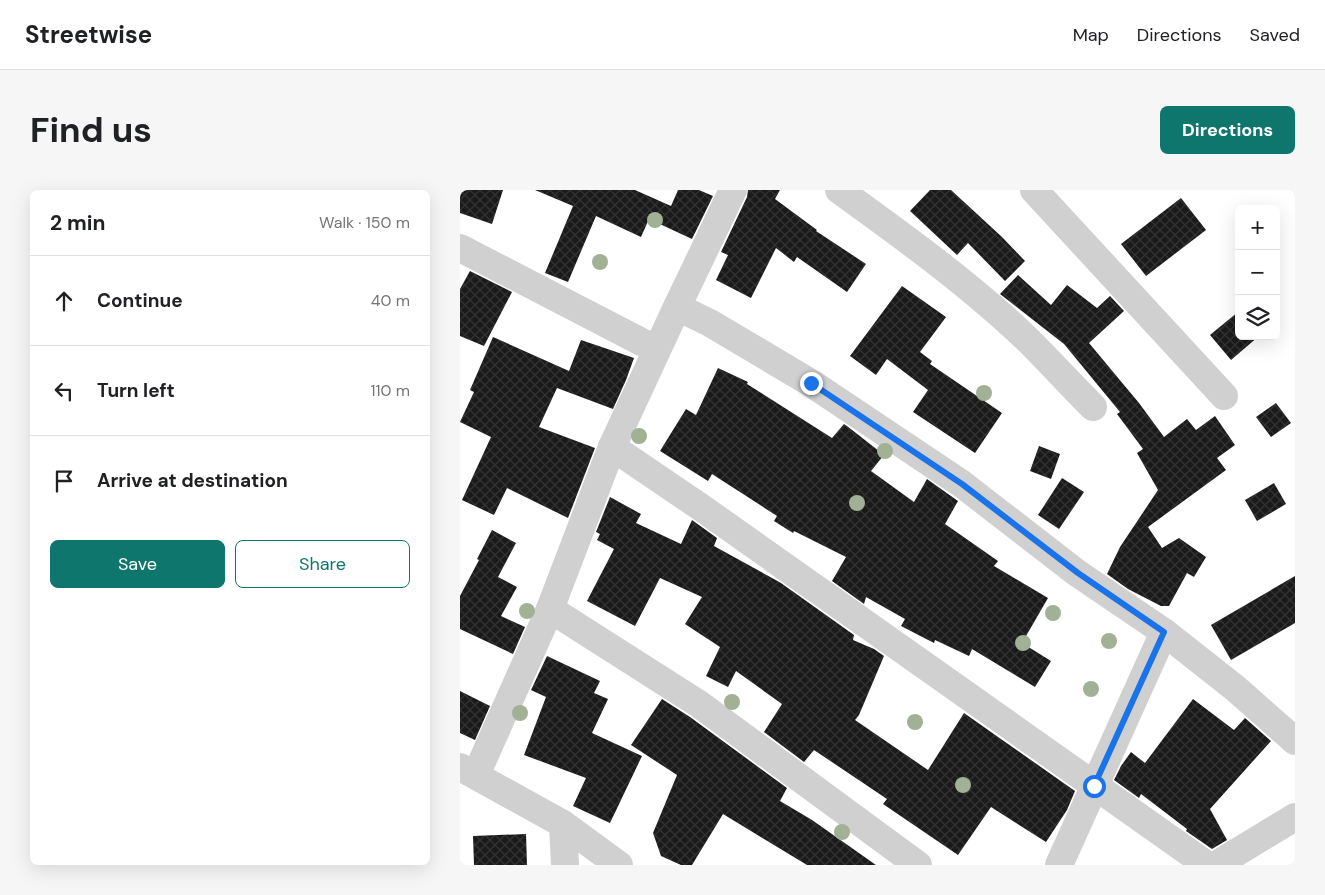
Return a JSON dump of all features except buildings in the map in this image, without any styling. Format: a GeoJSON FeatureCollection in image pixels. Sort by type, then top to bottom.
{"type":"FeatureCollection","features":[{"type":"Feature","properties":{"kind":"street"},"geometry":{"type":"LineString","coordinates":[[619,865],[563,824],[468,771],[550,609],[612,447],[732,190]]}},
{"type":"Feature","properties":{"kind":"street"},"geometry":{"type":"LineString","coordinates":[[839,190],[960,281],[1028,341],[1093,407]]}},
{"type":"Feature","properties":{"kind":"street"},"geometry":{"type":"LineString","coordinates":[[1034,190],[1224,396]]}},
{"type":"Feature","properties":{"kind":"street"},"geometry":{"type":"LineString","coordinates":[[460,248],[657,350]]}},
{"type":"Feature","properties":{"kind":"street"},"geometry":{"type":"LineString","coordinates":[[677,307],[710,323],[811,383],[962,484],[1078,573],[1164,632],[1234,688],[1295,741]]}},
{"type":"Feature","properties":{"kind":"street"},"geometry":{"type":"LineString","coordinates":[[612,447],[699,506],[1207,865]]}},
{"type":"Feature","properties":{"kind":"street"},"geometry":{"type":"LineString","coordinates":[[550,609],[698,704],[918,865]]}},
{"type":"Feature","properties":{"kind":"street"},"geometry":{"type":"LineString","coordinates":[[1060,865],[1164,632]]}},
{"type":"Feature","properties":{"kind":"street"},"geometry":{"type":"LineString","coordinates":[[1216,865],[1295,817]]}},
{"type":"Feature","properties":{"kind":"street"},"geometry":{"type":"LineString","coordinates":[[563,824],[565,865]]}},
{"type":"Feature","properties":{"kind":"route"},"geometry":{"type":"LineString","coordinates":[[811,383],[962,484],[1078,573],[1164,632],[1094,786]]}}]}
